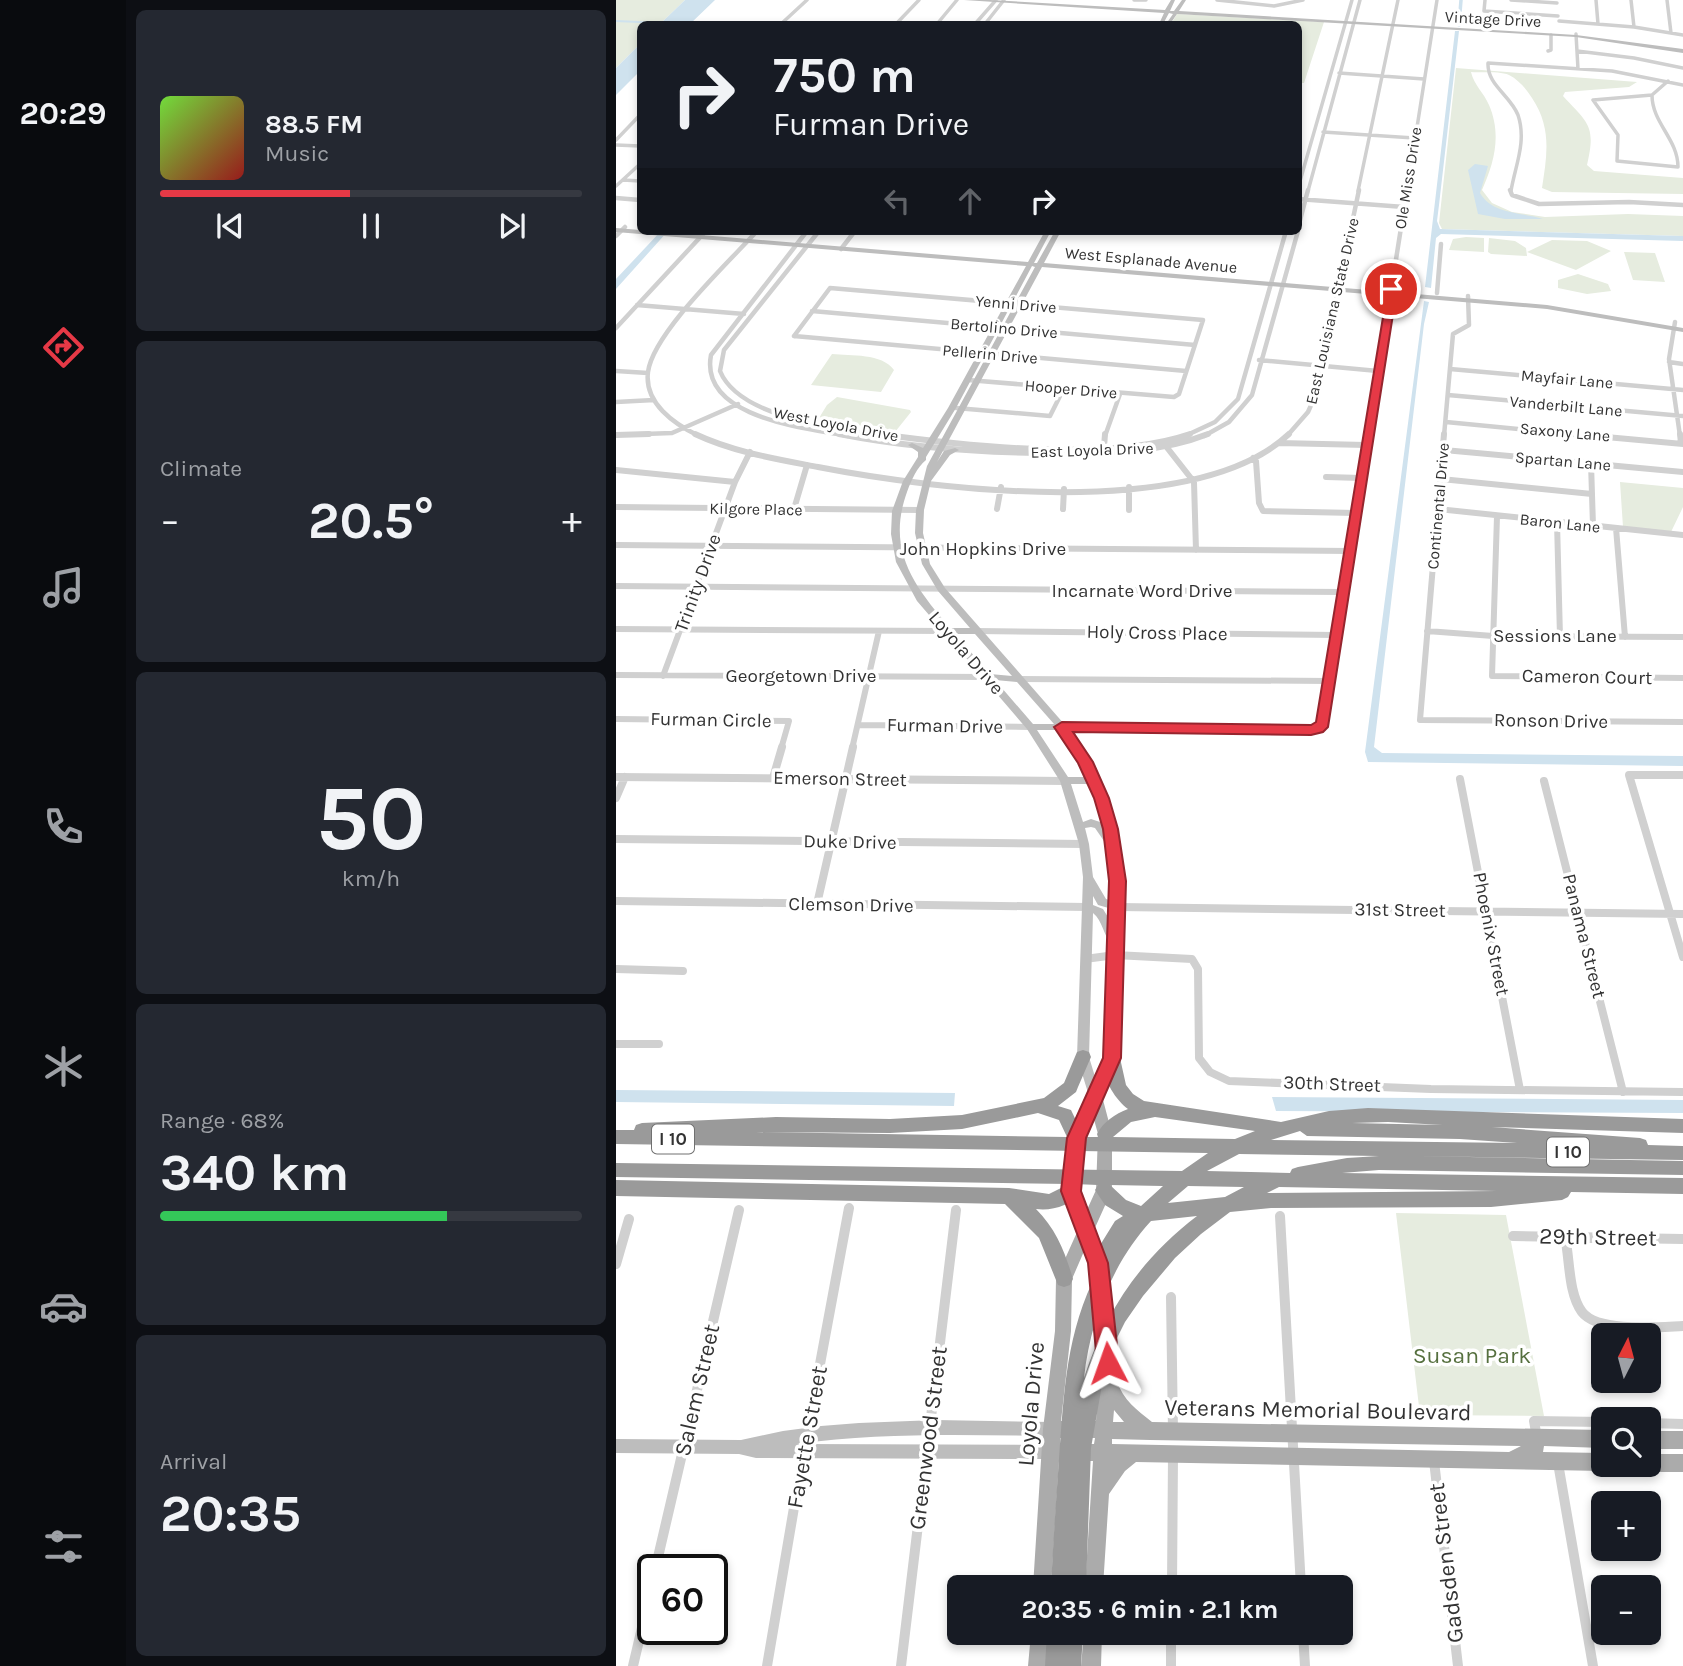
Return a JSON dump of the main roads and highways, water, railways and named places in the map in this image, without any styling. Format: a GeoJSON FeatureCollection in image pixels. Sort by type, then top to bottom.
{"type":"FeatureCollection","features":[{"type":"Feature","properties":{"kind":"highway"},"geometry":{"type":"LineString","coordinates":[[616,1131],[765,1124],[890,1126],[962,1122],[1038,1107],[1065,1094],[1083,1057]]}},
{"type":"Feature","properties":{"kind":"highway"},"geometry":{"type":"LineString","coordinates":[[1112,1058],[1116,1086],[1121,1094],[1133,1104],[1154,1111]]}},
{"type":"Feature","properties":{"kind":"highway"},"geometry":{"type":"LineString","coordinates":[[1038,1107],[1065,1115],[1076,1138]]}},
{"type":"Feature","properties":{"kind":"highway"},"geometry":{"type":"LineString","coordinates":[[1105,1134],[1119,1119],[1138,1112],[1154,1111],[1289,1128],[1460,1132],[1682,1165]]}},
{"type":"Feature","properties":{"kind":"highway"},"geometry":{"type":"LineString","coordinates":[[1062,1575],[1076,1367],[1090,1306],[1115,1255],[1142,1218],[1188,1173],[1212,1157],[1259,1135],[1329,1118],[1382,1116],[1683,1126]]}},
{"type":"Feature","properties":{"kind":"highway","name":"I 10"},"geometry":{"type":"LineString","coordinates":[[616,1137],[1453,1150],[1682,1165]]}},
{"type":"Feature","properties":{"kind":"highway"},"geometry":{"type":"LineString","coordinates":[[1076,1575],[1082,1439],[1086,1404],[1095,1370],[1107,1338],[1134,1292],[1176,1242],[1202,1221],[1269,1184],[1295,1175],[1347,1165],[1682,1165]]}},
{"type":"Feature","properties":{"kind":"highway","name":"I 10"},"geometry":{"type":"LineString","coordinates":[[616,1170],[1611,1186],[1682,1165]]}},
{"type":"Feature","properties":{"kind":"highway"},"geometry":{"type":"LineString","coordinates":[[1104,1190],[1111,1201],[1121,1208],[1141,1214],[1262,1200],[1491,1199],[1597,1191],[1611,1186]]}},
{"type":"Feature","properties":{"kind":"highway"},"geometry":{"type":"LineString","coordinates":[[616,1188],[1009,1196],[1051,1204],[1071,1191]]}},
{"type":"Feature","properties":{"kind":"highway"},"geometry":{"type":"LineString","coordinates":[[1009,1196],[1046,1231],[1055,1246],[1064,1279]]}},
{"type":"Feature","properties":{"kind":"highway"},"geometry":{"type":"LineString","coordinates":[[1098,1263],[1121,1227],[1141,1214]]}},
{"type":"Feature","properties":{"kind":"highway"},"geometry":{"type":"LineString","coordinates":[[1056,1666],[1057,1645]]}},
{"type":"Feature","properties":{"kind":"highway"},"geometry":{"type":"LineString","coordinates":[[1070,1666],[1071,1645]]}},
{"type":"Feature","properties":{"kind":"main road","name":"Vintage Drive"},"geometry":{"type":"LineString","coordinates":[[966,0],[1081,6]]}},
{"type":"Feature","properties":{"kind":"main road"},"geometry":{"type":"LineString","coordinates":[[1163,21],[1172,0]]}},
{"type":"Feature","properties":{"kind":"main road"},"geometry":{"type":"LineString","coordinates":[[1170,21],[1184,0]]}},
{"type":"Feature","properties":{"kind":"main road","name":"Vintage Drive"},"geometry":{"type":"LineString","coordinates":[[1003,1],[1576,35],[1683,50]]}},
{"type":"Feature","properties":{"kind":"main road"},"geometry":{"type":"LineString","coordinates":[[1021,3],[1032,2]]}},
{"type":"Feature","properties":{"kind":"main road","name":"West Esplanade Avenue"},"geometry":{"type":"LineString","coordinates":[[619,230],[637,228]]}},
{"type":"Feature","properties":{"kind":"main road","name":"West Esplanade Avenue"},"geometry":{"type":"LineString","coordinates":[[619,230],[637,232]]}},
{"type":"Feature","properties":{"kind":"main road","name":"West Esplanade Avenue"},"geometry":{"type":"LineString","coordinates":[[728,235],[842,247],[1391,292],[1537,301],[1677,325],[1683,330]]}},
{"type":"Feature","properties":{"kind":"main road","name":"Loyola Drive"},"geometry":{"type":"LineString","coordinates":[[1046,235],[1031,273],[1000,328],[981,353],[937,445],[920,510],[921,548],[926,564],[941,589],[1062,727],[1094,780],[1107,815],[1114,853],[1118,907],[1112,1058],[1076,1138],[1071,1191],[1098,1263],[1104,1297],[1108,1382],[1095,1575]]}},
{"type":"Feature","properties":{"kind":"main road","name":"Loyola Drive"},"geometry":{"type":"LineString","coordinates":[[1036,263],[1055,235]]}},
{"type":"Feature","properties":{"kind":"main road","name":"West Esplanade Avenue"},"geometry":{"type":"LineString","coordinates":[[1391,292],[1437,293],[1469,298]]}},
{"type":"Feature","properties":{"kind":"main road","name":"West Esplanade Avenue"},"geometry":{"type":"LineString","coordinates":[[1492,300],[1677,325]]}},
{"type":"Feature","properties":{"kind":"main road"},"geometry":{"type":"LineString","coordinates":[[1528,306],[1537,301]]}},
{"type":"Feature","properties":{"kind":"main road","name":"Loyola Drive"},"geometry":{"type":"LineString","coordinates":[[957,408],[992,354],[1000,328]]}},
{"type":"Feature","properties":{"kind":"main road"},"geometry":{"type":"LineString","coordinates":[[912,445],[922,451],[922,460]]}},
{"type":"Feature","properties":{"kind":"main road","name":"Loyola Drive"},"geometry":{"type":"LineString","coordinates":[[937,445],[907,481],[896,510],[897,548],[913,589],[1030,727],[1065,781],[1080,826],[1088,877],[1083,1057],[1105,1134],[1104,1190],[1064,1279],[1043,1575]]}},
{"type":"Feature","properties":{"kind":"main road"},"geometry":{"type":"LineString","coordinates":[[927,483],[947,453],[955,450]]}},
{"type":"Feature","properties":{"kind":"main road"},"geometry":{"type":"LineString","coordinates":[[946,631],[977,631]]}},
{"type":"Feature","properties":{"kind":"main road"},"geometry":{"type":"LineString","coordinates":[[987,677],[1020,679]]}},
{"type":"Feature","properties":{"kind":"main road"},"geometry":{"type":"LineString","coordinates":[[1030,727],[1062,727]]}},
{"type":"Feature","properties":{"kind":"main road"},"geometry":{"type":"LineString","coordinates":[[1065,781],[1094,780]]}},
{"type":"Feature","properties":{"kind":"main road"},"geometry":{"type":"LineString","coordinates":[[1080,826],[1091,823],[1099,825],[1114,853]]}},
{"type":"Feature","properties":{"kind":"main road"},"geometry":{"type":"LineString","coordinates":[[1088,877],[1101,902],[1118,907]]}},
{"type":"Feature","properties":{"kind":"main road"},"geometry":{"type":"LineString","coordinates":[[1086,907],[1096,908],[1106,916],[1115,950]]}},
{"type":"Feature","properties":{"kind":"main road"},"geometry":{"type":"LineString","coordinates":[[1108,1382],[1122,1409],[1150,1432]]}},
{"type":"Feature","properties":{"kind":"main road","name":"Veterans Memorial Boulevard"},"geometry":{"type":"LineString","coordinates":[[616,1446],[739,1447],[756,1451],[806,1443],[863,1429],[930,1427],[1591,1439]]}},
{"type":"Feature","properties":{"kind":"main road"},"geometry":{"type":"LineString","coordinates":[[1330,1458],[1395,1454],[1402,1451],[1406,1436]]}},
{"type":"Feature","properties":{"kind":"main road"},"geometry":{"type":"LineString","coordinates":[[1488,1461],[1535,1451],[1537,1438]]}},
{"type":"Feature","properties":{"kind":"main road","name":"Veterans Memorial Boulevard"},"geometry":{"type":"LineString","coordinates":[[806,1443],[926,1452],[1591,1462]]}},
{"type":"Feature","properties":{"kind":"main road"},"geometry":{"type":"LineString","coordinates":[[1101,1491],[1119,1465],[1133,1454]]}},
{"type":"Feature","properties":{"kind":"main road"},"geometry":{"type":"LineString","coordinates":[[1661,1464],[1682,1466]]}},
{"type":"Feature","properties":{"kind":"main road"},"geometry":{"type":"LineString","coordinates":[[1038,1666],[1039,1645]]}},
{"type":"Feature","properties":{"kind":"main road"},"geometry":{"type":"LineString","coordinates":[[1091,1666],[1092,1645]]}},
{"type":"Feature","properties":{"kind":"water"},"geometry":{"type":"Polygon","coordinates":[[[685,0],[715,0],[693,21],[663,21],[685,0]]]}},
{"type":"Feature","properties":{"kind":"water"},"geometry":{"type":"Polygon","coordinates":[[[1455,31],[1459,31],[1437,221],[1440,229],[1683,236],[1683,241],[1441,234],[1436,238],[1431,288],[1425,287],[1455,31]]]}},
{"type":"Feature","properties":{"kind":"water"},"geometry":{"type":"Polygon","coordinates":[[[637,47],[637,74],[616,95],[616,68],[637,47]]]}},
{"type":"Feature","properties":{"kind":"water"},"geometry":{"type":"Polygon","coordinates":[[[1475,164],[1488,166],[1480,193],[1492,205],[1508,212],[1543,219],[1505,219],[1478,214],[1468,170],[1475,164]]]}},
{"type":"Feature","properties":{"kind":"water"},"geometry":{"type":"Polygon","coordinates":[[[657,235],[664,235],[616,289],[616,279],[657,235]]]}},
{"type":"Feature","properties":{"kind":"water"},"geometry":{"type":"Polygon","coordinates":[[[1424,301],[1429,302],[1424,324],[1374,747],[1382,753],[1683,756],[1683,766],[1368,762],[1365,752],[1424,301]]]}},
{"type":"Feature","properties":{"kind":"water"},"geometry":{"type":"Polygon","coordinates":[[[616,1090],[955,1093],[954,1106],[616,1102],[616,1090]]]}},
{"type":"Feature","properties":{"kind":"water"},"geometry":{"type":"Polygon","coordinates":[[[1272,1097],[1683,1100],[1683,1113],[1276,1111],[1272,1097]]]}},
{"type":"Feature","properties":{"kind":"waterway"},"geometry":{"type":"LineString","coordinates":[[1459,25],[1461,0]]}},
{"type":"Feature","properties":{"kind":"waterway"},"geometry":{"type":"LineString","coordinates":[[616,21],[637,22]]}},
{"type":"Feature","properties":{"kind":"park label","name":"Susan Park"},"geometry":{"type":"Point","coordinates":[1472,1355]}}]}
